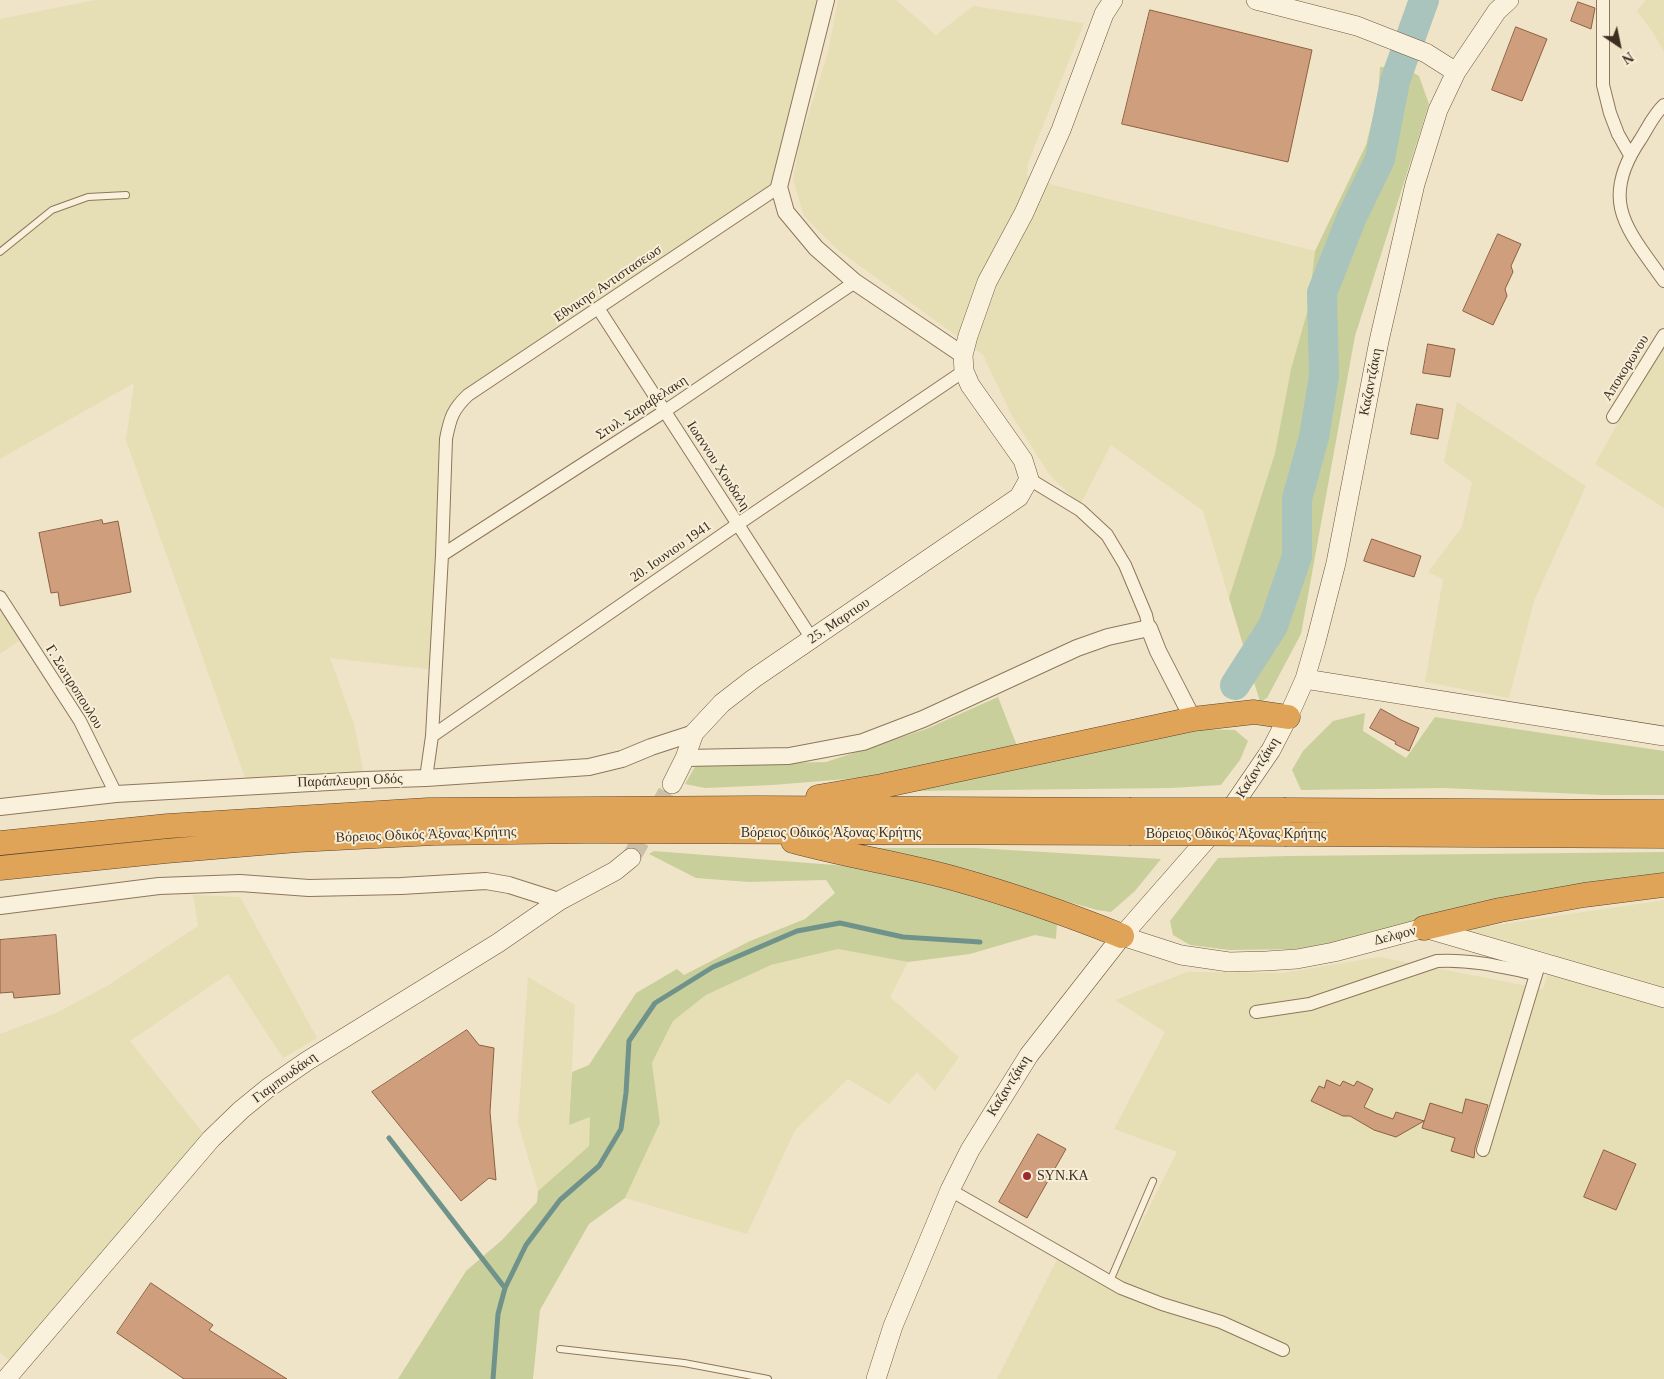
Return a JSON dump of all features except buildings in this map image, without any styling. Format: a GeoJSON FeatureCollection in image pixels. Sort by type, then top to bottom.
{"type":"FeatureCollection","features":[{"type":"Feature","properties":{"kind":"highway"},"geometry":{"type":"LineString","coordinates":[[758,808],[891,784],[1193,719],[1254,712],[1288,717]]}},
{"type":"Feature","properties":{"kind":"highway","name":"Βόρειος Οδικός Άξονας Κρήτης"},"geometry":{"type":"LineString","coordinates":[[0,843],[168,826],[428,810],[758,808],[1664,812]]}},
{"type":"Feature","properties":{"kind":"highway","name":"Βόρειος Οδικός Άξονας Κρήτης"},"geometry":{"type":"LineString","coordinates":[[0,868],[297,840],[415,834],[588,831],[1664,836]]}},
{"type":"Feature","properties":{"kind":"highway"},"geometry":{"type":"LineString","coordinates":[[763,833],[828,851],[955,879],[1048,907],[1122,936]]}},
{"type":"Feature","properties":{"kind":"highway"},"geometry":{"type":"LineString","coordinates":[[1424,928],[1500,910],[1584,895],[1664,885]]}},
{"type":"Feature","properties":{"kind":"main road"},"geometry":{"type":"LineString","coordinates":[[1029,479],[1023,460],[970,385],[964,363],[968,336],[988,282],[1024,213],[1061,130],[1104,14],[1112,0]]}},
{"type":"Feature","properties":{"kind":"main road"},"geometry":{"type":"LineString","coordinates":[[1256,0],[1356,26],[1426,53],[1456,72]]}},
{"type":"Feature","properties":{"kind":"main road","name":"Καζαντζάκη"},"geometry":{"type":"LineString","coordinates":[[876,1379],[893,1326],[950,1190],[970,1150],[1028,1055],[1122,936],[1222,823],[1263,762],[1288,717],[1305,679],[1336,563],[1378,341],[1415,184],[1438,110],[1456,72],[1497,12],[1508,0]]}},
{"type":"Feature","properties":{"kind":"main road","name":"25. Μαρτιου"},"geometry":{"type":"LineString","coordinates":[[672,784],[685,758],[694,733],[722,702],[1020,497],[1029,479]]}},
{"type":"Feature","properties":{"kind":"main road"},"geometry":{"type":"LineString","coordinates":[[1305,679],[1664,736]]}},
{"type":"Feature","properties":{"kind":"main road","name":"Γιαμπουδάκη"},"geometry":{"type":"LineString","coordinates":[[6,1379],[211,1139],[241,1110],[307,1060],[498,943],[559,900],[615,871],[630,858]]}},
{"type":"Feature","properties":{"kind":"main road","name":"Δελφον"},"geometry":{"type":"LineString","coordinates":[[1122,936],[1181,954],[1229,962],[1297,959],[1334,952],[1424,928],[1538,968],[1664,998]]}},
{"type":"Feature","properties":{"kind":"street"},"geometry":{"type":"LineString","coordinates":[[826,0],[779,187],[786,212],[816,248],[855,282],[964,363]]}},
{"type":"Feature","properties":{"kind":"street"},"geometry":{"type":"LineString","coordinates":[[1604,0],[1603,85],[1618,134],[1630,155]]}},
{"type":"Feature","properties":{"kind":"street"},"geometry":{"type":"LineString","coordinates":[[1664,105],[1630,155],[1622,178],[1619,198],[1626,227],[1664,281]]}},
{"type":"Feature","properties":{"kind":"street","name":"Εθνικησ Αντιστασεωσ"},"geometry":{"type":"LineString","coordinates":[[442,555],[446,438],[449,420],[456,408],[468,395],[779,187]]}},
{"type":"Feature","properties":{"kind":"street","name":"Στυλ. Σαραβελακη"},"geometry":{"type":"LineString","coordinates":[[442,555],[665,412],[855,282]]}},
{"type":"Feature","properties":{"kind":"street","name":"Ιωαννου Χουδαλη"},"geometry":{"type":"LineString","coordinates":[[598,308],[812,639]]}},
{"type":"Feature","properties":{"kind":"street","name":"Αποκορωνου"},"geometry":{"type":"LineString","coordinates":[[1613,417],[1664,335]]}},
{"type":"Feature","properties":{"kind":"street","name":"20. Ιουνιου 1941"},"geometry":{"type":"LineString","coordinates":[[432,736],[738,524],[964,363]]}},
{"type":"Feature","properties":{"kind":"street"},"geometry":{"type":"LineString","coordinates":[[1029,479],[1080,510],[1107,535],[1126,565],[1158,651],[1193,719]]}},
{"type":"Feature","properties":{"kind":"street"},"geometry":{"type":"LineString","coordinates":[[426,778],[432,736],[442,555]]}},
{"type":"Feature","properties":{"kind":"street","name":"Γ. Σωτιροπουλου"},"geometry":{"type":"LineString","coordinates":[[0,598],[80,721],[116,794]]}},
{"type":"Feature","properties":{"kind":"street"},"geometry":{"type":"LineString","coordinates":[[685,758],[789,756],[863,742],[932,715],[1077,648],[1108,637],[1149,628]]}},
{"type":"Feature","properties":{"kind":"street","name":"Παράπλευρη Οδός"},"geometry":{"type":"LineString","coordinates":[[0,806],[116,794],[355,780],[426,778],[589,767],[622,759],[694,733]]}},
{"type":"Feature","properties":{"kind":"street"},"geometry":{"type":"LineString","coordinates":[[0,906],[159,886],[240,883],[309,888],[401,886],[486,881],[509,885],[559,900]]}},
{"type":"Feature","properties":{"kind":"street"},"geometry":{"type":"LineString","coordinates":[[1256,1012],[1310,1004],[1437,962],[1457,960],[1538,968],[1483,1150]]}},
{"type":"Feature","properties":{"kind":"street"},"geometry":{"type":"LineString","coordinates":[[950,1190],[1122,1288],[1162,1304],[1221,1322],[1283,1350]]}},
{"type":"Feature","properties":{"kind":"lane"},"geometry":{"type":"LineString","coordinates":[[0,252],[52,210],[88,197],[126,195]]}},
{"type":"Feature","properties":{"kind":"lane"},"geometry":{"type":"LineString","coordinates":[[1110,1281],[1153,1181]]}},
{"type":"Feature","properties":{"kind":"lane"},"geometry":{"type":"LineString","coordinates":[[560,1349],[684,1363],[768,1379]]}},
{"type":"Feature","properties":{"kind":"shaded area"},"geometry":{"type":"Polygon","coordinates":[[[95,0],[826,0],[779,187],[468,395],[449,420],[436,670],[330,658],[354,724],[365,780],[248,786],[126,440],[134,383],[0,459],[0,19],[95,0]]]}},
{"type":"Feature","properties":{"kind":"shaded area"},"geometry":{"type":"Polygon","coordinates":[[[838,0],[896,0],[936,35],[973,6],[1084,23],[1028,163],[1027,176],[1053,185],[1315,251],[1308,309],[1291,369],[1275,453],[1229,598],[1203,511],[1111,445],[1080,505],[1049,474],[1011,414],[983,355],[838,250],[804,216],[793,180],[799,145],[828,52],[838,0]]]}},
{"type":"Feature","properties":{"kind":"shaded area"},"geometry":{"type":"Polygon","coordinates":[[[1646,0],[1664,0],[1664,52],[1654,34],[1637,11],[1646,0]]]}},
{"type":"Feature","properties":{"kind":"shaded area"},"geometry":{"type":"Polygon","coordinates":[[[1664,341],[1664,508],[1595,464],[1664,341]]]}},
{"type":"Feature","properties":{"kind":"shaded area"},"geometry":{"type":"Polygon","coordinates":[[[1457,402],[1586,486],[1534,601],[1509,698],[1425,682],[1443,579],[1428,572],[1462,527],[1472,482],[1444,462],[1457,402]]]}},
{"type":"Feature","properties":{"kind":"shaded area"},"geometry":{"type":"Polygon","coordinates":[[[5,611],[22,639],[0,654],[0,613],[5,611]]]}},
{"type":"Feature","properties":{"kind":"shaded area"},"geometry":{"type":"Polygon","coordinates":[[[193,895],[240,897],[317,1038],[283,1058],[228,974],[130,1041],[203,1133],[11,1362],[0,1353],[0,1034],[56,1013],[107,986],[198,926],[193,895]]]}},
{"type":"Feature","properties":{"kind":"shaded area"},"geometry":{"type":"Polygon","coordinates":[[[1664,900],[1664,1379],[997,1379],[1060,1253],[1111,1284],[1177,1152],[1114,1129],[1165,1032],[1115,1000],[1187,972],[1282,973],[1379,957],[1543,989],[1553,954],[1456,931],[1664,900]]]}},
{"type":"Feature","properties":{"kind":"shaded area"},"geometry":{"type":"Polygon","coordinates":[[[838,949],[908,962],[890,997],[959,1057],[935,1091],[917,1072],[889,1104],[848,1079],[795,1130],[747,1234],[625,1198],[660,1123],[652,1063],[673,1021],[706,995],[771,965],[838,949]]]}},
{"type":"Feature","properties":{"kind":"shaded area"},"geometry":{"type":"Polygon","coordinates":[[[528,977],[575,1005],[569,1124],[590,1116],[589,1146],[538,1191],[518,1123],[528,977]]]}},
{"type":"Feature","properties":{"kind":"green space"},"geometry":{"type":"Polygon","coordinates":[[[1380,67],[1404,67],[1419,76],[1429,104],[1355,336],[1301,634],[1267,698],[1260,702],[1229,598],[1275,453],[1291,369],[1308,309],[1315,251],[1366,145],[1378,96],[1380,67]]]}},
{"type":"Feature","properties":{"kind":"green space"},"geometry":{"type":"Polygon","coordinates":[[[998,697],[1019,751],[883,776],[773,785],[705,788],[685,784],[696,765],[826,762],[926,729],[998,697]]]}},
{"type":"Feature","properties":{"kind":"green space"},"geometry":{"type":"Polygon","coordinates":[[[1365,713],[1363,731],[1406,758],[1435,717],[1664,751],[1664,795],[1604,795],[1443,788],[1301,790],[1292,770],[1303,751],[1333,721],[1365,713]]]}},
{"type":"Feature","properties":{"kind":"green space"},"geometry":{"type":"Polygon","coordinates":[[[1198,729],[1235,730],[1248,741],[1240,760],[1221,785],[1171,788],[912,791],[1198,729]]]}},
{"type":"Feature","properties":{"kind":"green space"},"geometry":{"type":"Polygon","coordinates":[[[874,848],[976,848],[1161,859],[1135,891],[1111,912],[1097,910],[874,848]]]}},
{"type":"Feature","properties":{"kind":"green space"},"geometry":{"type":"Polygon","coordinates":[[[654,851],[886,869],[988,897],[1057,923],[1056,939],[1035,935],[970,954],[908,962],[838,949],[771,965],[706,995],[673,1021],[652,1063],[660,1123],[625,1198],[589,1224],[540,1310],[533,1379],[398,1379],[466,1271],[502,1240],[537,1202],[538,1191],[589,1146],[590,1117],[569,1125],[572,1072],[589,1065],[636,993],[677,969],[684,975],[750,941],[805,919],[835,893],[826,880],[749,882],[696,878],[649,854],[654,851]]]}},
{"type":"Feature","properties":{"kind":"green space"},"geometry":{"type":"Polygon","coordinates":[[[1664,852],[1664,879],[1308,949],[1229,950],[1190,945],[1173,935],[1170,921],[1218,858],[1664,852]]]}},
{"type":"Feature","properties":{"kind":"waterway"},"geometry":{"type":"LineString","coordinates":[[1235,685],[1273,626],[1297,556],[1297,499],[1314,437],[1324,376],[1322,293],[1351,219],[1380,159],[1395,81],[1424,0]]}},
{"type":"Feature","properties":{"kind":"waterway"},"geometry":{"type":"LineString","coordinates":[[493,1379],[498,1314],[505,1288],[526,1245],[560,1200],[599,1166],[621,1129],[626,1093],[629,1041],[655,1003],[713,967],[797,931],[840,923],[903,937],[980,942]]}},
{"type":"Feature","properties":{"kind":"waterway"},"geometry":{"type":"LineString","coordinates":[[389,1138],[505,1288]]}},
{"type":"Feature","properties":{"kind":"tunnel"},"geometry":{"type":"LineString","coordinates":[[631,858],[672,784]]}},
{"type":"Feature","properties":{"kind":"place","name":"SYN.KA"},"geometry":{"type":"Point","coordinates":[1027,1176]}}]}
